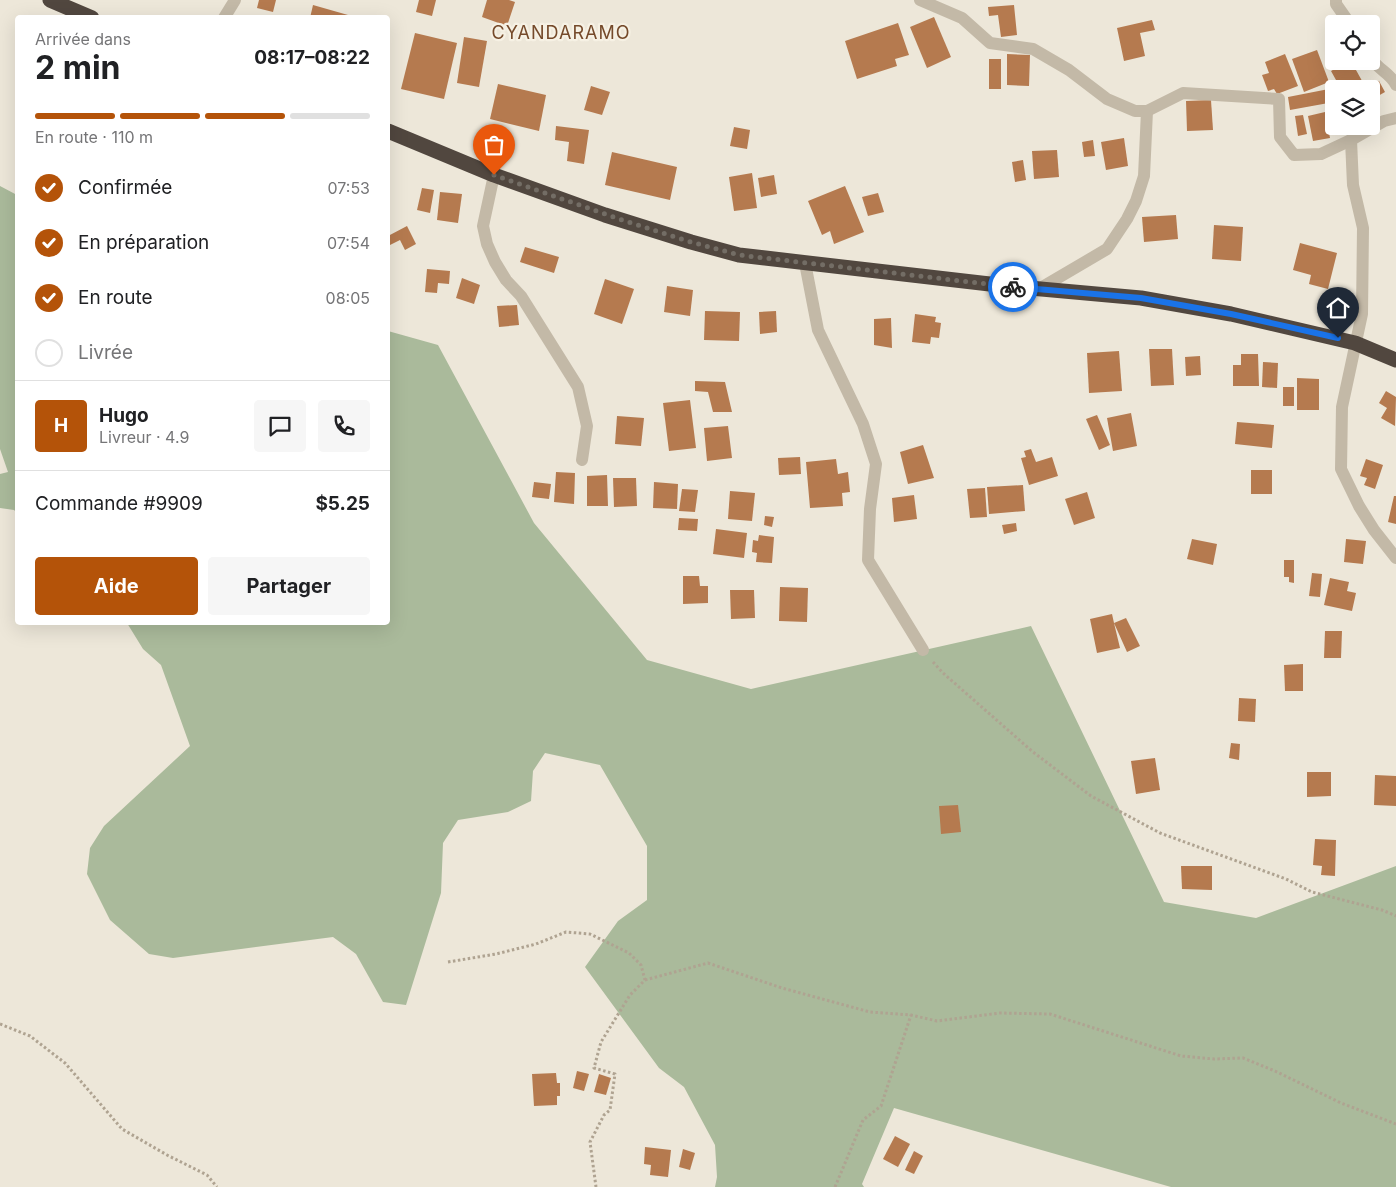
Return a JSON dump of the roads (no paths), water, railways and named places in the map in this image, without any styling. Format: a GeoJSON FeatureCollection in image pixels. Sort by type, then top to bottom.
{"type":"FeatureCollection","features":[{"type":"Feature","properties":{"kind":"highway"},"geometry":{"type":"LineString","coordinates":[[50,0],[85,15]]}},
{"type":"Feature","properties":{"kind":"highway"},"geometry":{"type":"LineString","coordinates":[[390,132],[494,175],[691,242],[739,255],[1150,300],[1231,314],[1355,342],[1396,360]]}},
{"type":"Feature","properties":{"kind":"street"},"geometry":{"type":"LineString","coordinates":[[226,15],[235,0]]}},
{"type":"Feature","properties":{"kind":"street"},"geometry":{"type":"LineString","coordinates":[[920,0],[962,18],[990,43],[1033,49],[1069,70],[1106,100],[1135,111],[1147,111],[1183,93],[1279,99],[1280,137],[1294,155],[1321,154],[1351,140],[1384,121],[1396,118]]}},
{"type":"Feature","properties":{"kind":"street"},"geometry":{"type":"LineString","coordinates":[[1336,0],[1336,4],[1344,15]]}},
{"type":"Feature","properties":{"kind":"street"},"geometry":{"type":"LineString","coordinates":[[1380,69],[1396,85]]}},
{"type":"Feature","properties":{"kind":"street"},"geometry":{"type":"LineString","coordinates":[[1039,289],[1107,250],[1127,219],[1136,201],[1144,176],[1147,111]]}},
{"type":"Feature","properties":{"kind":"street"},"geometry":{"type":"LineString","coordinates":[[1351,140],[1353,184],[1362,228],[1362,314],[1342,407],[1341,469],[1359,506],[1374,530],[1396,558]]}},
{"type":"Feature","properties":{"kind":"street"},"geometry":{"type":"LineString","coordinates":[[494,175],[483,226],[487,244],[506,280],[521,296],[578,387],[587,426],[582,460]]}},
{"type":"Feature","properties":{"kind":"street"},"geometry":{"type":"LineString","coordinates":[[805,263],[818,330],[863,424],[876,464],[870,509],[868,560],[923,650]]}},
{"type":"Feature","properties":{"kind":"district","name":"CYANDARAMO"},"geometry":{"type":"Point","coordinates":[561,32]}}]}
